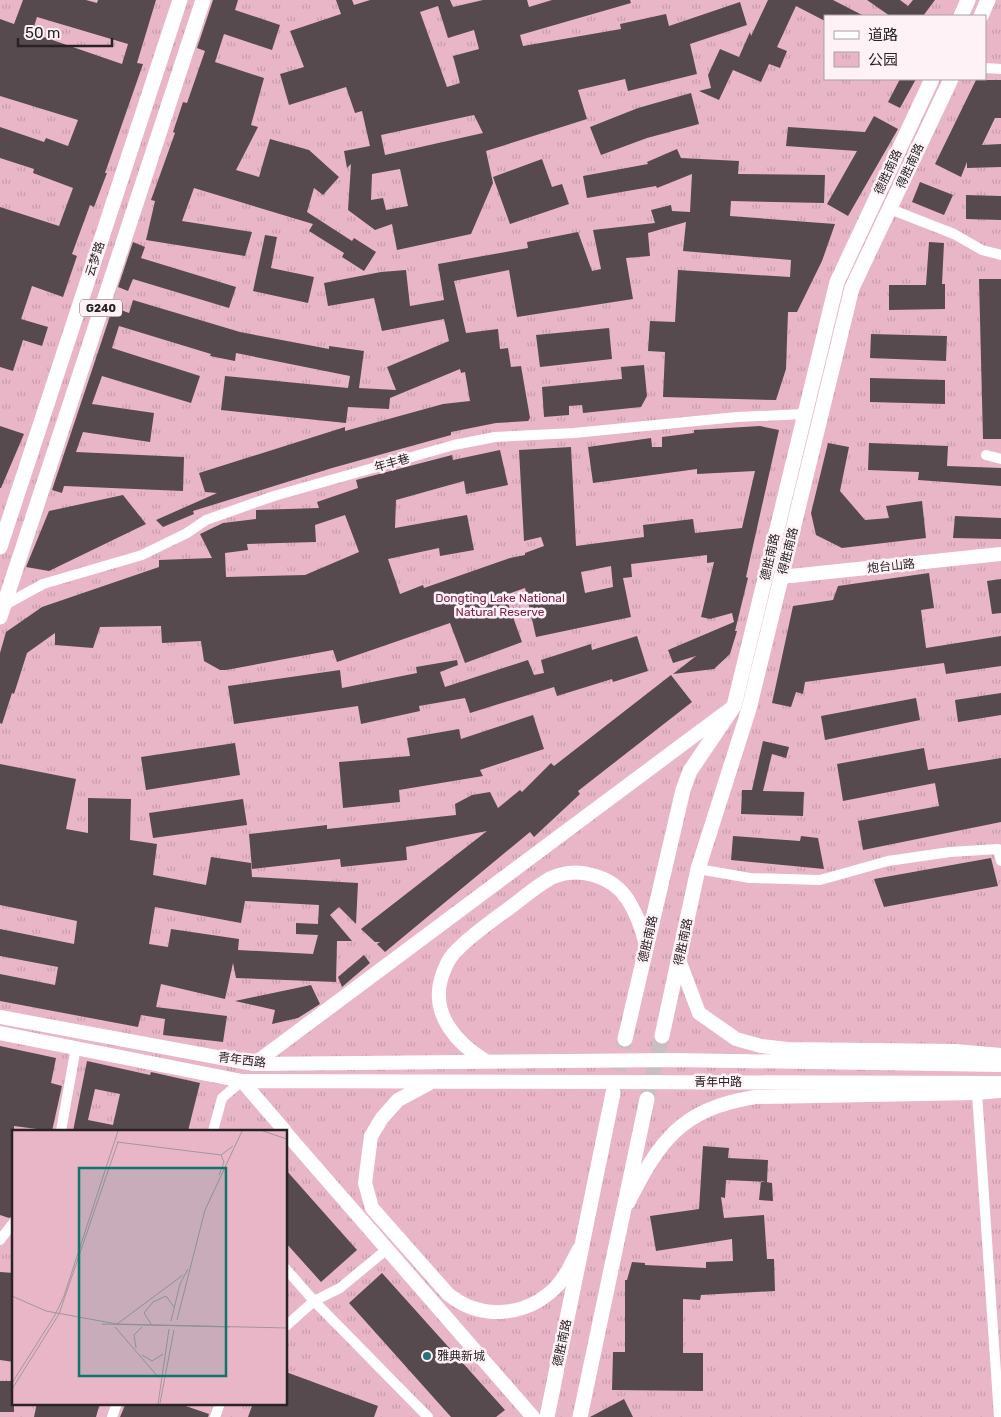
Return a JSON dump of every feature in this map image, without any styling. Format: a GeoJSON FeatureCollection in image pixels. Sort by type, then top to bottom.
{"type":"FeatureCollection","features":[{"type":"Feature","properties":{"kind":"main road","name":"云梦路"},"geometry":{"type":"LineString","coordinates":[[0,547],[180,0]]}},
{"type":"Feature","properties":{"kind":"main road","name":"G240"},"geometry":{"type":"LineString","coordinates":[[2,612],[202,0]]}},
{"type":"Feature","properties":{"kind":"main road"},"geometry":{"type":"LineString","coordinates":[[961,15],[968,0]]}},
{"type":"Feature","properties":{"kind":"main road"},"geometry":{"type":"LineString","coordinates":[[981,15],[988,0]]}},
{"type":"Feature","properties":{"kind":"main road","name":"德胜南路"},"geometry":{"type":"LineString","coordinates":[[625,1039],[683,790],[690,771],[734,706],[837,282],[932,80]]}},
{"type":"Feature","properties":{"kind":"main road","name":"得胜南路"},"geometry":{"type":"LineString","coordinates":[[662,1036],[698,869],[749,709],[852,288],[951,80]]}},
{"type":"Feature","properties":{"kind":"main road","name":"炮台山路"},"geometry":{"type":"LineString","coordinates":[[781,577],[1001,554]]}},
{"type":"Feature","properties":{"kind":"main road"},"geometry":{"type":"LineString","coordinates":[[254,1064],[734,706]]}},
{"type":"Feature","properties":{"kind":"main road"},"geometry":{"type":"LineString","coordinates":[[487,1061],[471,1052],[458,1040],[442,1016],[439,986],[444,969],[454,953],[501,914],[550,879],[566,873],[588,874],[603,879],[622,892],[637,917],[646,945]]}},
{"type":"Feature","properties":{"kind":"main road"},"geometry":{"type":"LineString","coordinates":[[679,960],[699,1013],[736,1039],[761,1046],[787,1049],[955,1050],[1001,1055]]}},
{"type":"Feature","properties":{"kind":"main road","name":"青年西路"},"geometry":{"type":"LineString","coordinates":[[0,1016],[254,1064],[487,1061]]}},
{"type":"Feature","properties":{"kind":"main road","name":"青年西路"},"geometry":{"type":"LineString","coordinates":[[0,1033],[242,1081],[435,1081]]}},
{"type":"Feature","properties":{"kind":"main road","name":"青年中路"},"geometry":{"type":"LineString","coordinates":[[487,1061],[672,1060],[1001,1065]]}},
{"type":"Feature","properties":{"kind":"main road"},"geometry":{"type":"LineString","coordinates":[[242,1081],[283,1130]]}},
{"type":"Feature","properties":{"kind":"main road"},"geometry":{"type":"LineString","coordinates":[[435,1081],[398,1100],[382,1118],[371,1136],[365,1184],[372,1208],[448,1294],[461,1304],[496,1313],[530,1305],[556,1286],[566,1274],[585,1237]]}},
{"type":"Feature","properties":{"kind":"main road","name":"青年中路"},"geometry":{"type":"LineString","coordinates":[[435,1081],[1001,1083]]}},
{"type":"Feature","properties":{"kind":"main road"},"geometry":{"type":"LineString","coordinates":[[621,1217],[650,1160],[668,1138],[685,1123],[697,1116],[734,1101],[755,1097],[977,1093],[1001,1090]]}},
{"type":"Feature","properties":{"kind":"main road","name":"德胜南路"},"geometry":{"type":"LineString","coordinates":[[547,1417],[613,1093]]}},
{"type":"Feature","properties":{"kind":"main road"},"geometry":{"type":"LineString","coordinates":[[580,1417],[647,1099]]}},
{"type":"Feature","properties":{"kind":"main road"},"geometry":{"type":"LineString","coordinates":[[288,1136],[533,1417]]}},
{"type":"Feature","properties":{"kind":"street"},"geometry":{"type":"LineString","coordinates":[[986,68],[1001,68]]}},
{"type":"Feature","properties":{"kind":"street"},"geometry":{"type":"LineString","coordinates":[[890,209],[954,234],[982,250],[1001,255]]}},
{"type":"Feature","properties":{"kind":"street","name":"年丰巷"},"geometry":{"type":"LineString","coordinates":[[2,612],[43,584],[142,555],[187,533],[206,520],[274,496],[454,445],[496,437],[574,433],[728,418],[804,414]]}},
{"type":"Feature","properties":{"kind":"street"},"geometry":{"type":"LineString","coordinates":[[986,455],[1001,459]]}},
{"type":"Feature","properties":{"kind":"street"},"geometry":{"type":"LineString","coordinates":[[698,869],[750,878],[820,880],[888,861],[950,852],[998,848],[1001,860]]}},
{"type":"Feature","properties":{"kind":"street"},"geometry":{"type":"LineString","coordinates":[[61,1130],[76,1047]]}},
{"type":"Feature","properties":{"kind":"street"},"geometry":{"type":"LineString","coordinates":[[212,1130],[222,1098],[242,1081]]}},
{"type":"Feature","properties":{"kind":"street"},"geometry":{"type":"LineString","coordinates":[[977,1093],[999,1417]]}},
{"type":"Feature","properties":{"kind":"street"},"geometry":{"type":"LineString","coordinates":[[0,1240],[12,1225]]}},
{"type":"Feature","properties":{"kind":"street"},"geometry":{"type":"LineString","coordinates":[[288,1324],[314,1300],[340,1288],[386,1250]]}},
{"type":"Feature","properties":{"kind":"street"},"geometry":{"type":"LineString","coordinates":[[288,1271],[428,1417]]}},
{"type":"Feature","properties":{"kind":"street"},"geometry":{"type":"LineString","coordinates":[[112,1417],[117,1404]]}},
{"type":"Feature","properties":{"kind":"street"},"geometry":{"type":"LineString","coordinates":[[215,1417],[220,1404]]}},
{"type":"Feature","properties":{"kind":"green space","name":"Dongting Lake National Natural Reserve"},"geometry":{"type":"Polygon","coordinates":[[[0,0],[1001,0],[1001,1417],[0,1417],[0,0]]]}},
{"type":"Feature","properties":{"kind":"building"},"geometry":{"type":"Polygon","coordinates":[[[23,0],[86,0],[97,3],[98,0],[156,0],[137,63],[143,64],[105,173],[107,173],[94,207],[90,205],[72,254],[77,256],[63,297],[32,286],[21,319],[48,327],[42,346],[23,340],[13,371],[0,367],[0,207],[59,226],[73,188],[33,173],[34,169],[0,158],[0,127],[44,142],[46,138],[68,146],[78,120],[0,96],[0,19],[14,24],[23,0]],[[37,17],[32,33],[122,64],[128,44],[37,17]]]}},
{"type":"Feature","properties":{"kind":"building"},"geometry":{"type":"Polygon","coordinates":[[[213,0],[238,0],[235,10],[280,25],[272,50],[224,34],[215,62],[264,78],[251,125],[258,127],[236,170],[259,177],[270,139],[309,150],[339,177],[323,195],[314,188],[307,212],[352,241],[354,238],[376,252],[364,271],[342,257],[344,253],[309,231],[313,224],[194,188],[182,221],[252,232],[245,256],[146,240],[155,201],[151,200],[175,133],[173,132],[183,102],[187,103],[205,51],[197,48],[213,0]]]}},
{"type":"Feature","properties":{"kind":"building"},"geometry":{"type":"Polygon","coordinates":[[[336,0],[352,0],[354,5],[370,0],[450,0],[453,7],[483,0],[527,0],[529,7],[552,0],[630,0],[631,3],[520,35],[523,46],[621,29],[620,24],[666,14],[669,26],[740,2],[747,25],[690,44],[697,74],[628,91],[625,79],[578,90],[587,119],[486,151],[493,183],[471,234],[397,250],[392,224],[375,230],[348,210],[351,164],[347,168],[344,151],[370,146],[362,111],[355,113],[346,87],[289,105],[280,74],[304,67],[290,31],[341,14],[336,0]],[[438,6],[420,12],[447,87],[460,83],[453,56],[479,49],[474,30],[448,38],[438,6]],[[474,115],[381,135],[385,155],[483,133],[474,115]],[[400,169],[372,174],[371,200],[383,198],[386,210],[408,206],[400,169]]]}},
{"type":"Feature","properties":{"kind":"building"},"geometry":{"type":"Polygon","coordinates":[[[768,0],[833,0],[862,15],[824,15],[824,20],[796,6],[777,47],[787,51],[780,68],[769,64],[761,82],[733,70],[719,100],[699,91],[711,88],[708,75],[720,49],[739,57],[750,32],[751,36],[768,0]]]}},
{"type":"Feature","properties":{"kind":"building"},"geometry":{"type":"Polygon","coordinates":[[[867,0],[900,0],[908,6],[913,0],[935,0],[924,15],[889,15],[867,0]]]}},
{"type":"Feature","properties":{"kind":"building"},"geometry":{"type":"Polygon","coordinates":[[[899,80],[915,80],[900,108],[888,102],[899,80]]]}},
{"type":"Feature","properties":{"kind":"building"},"geometry":{"type":"Polygon","coordinates":[[[976,80],[1001,80],[1001,118],[995,118],[982,145],[1001,144],[1001,167],[967,168],[967,162],[961,177],[935,164],[976,80]]]}},
{"type":"Feature","properties":{"kind":"building"},"geometry":{"type":"Polygon","coordinates":[[[691,93],[699,124],[647,138],[601,155],[590,127],[638,108],[691,93]]]}},
{"type":"Feature","properties":{"kind":"building"},"geometry":{"type":"Polygon","coordinates":[[[874,116],[898,129],[848,216],[827,204],[857,151],[786,146],[788,127],[865,132],[874,116]]]}},
{"type":"Feature","properties":{"kind":"building"},"geometry":{"type":"Polygon","coordinates":[[[677,149],[681,158],[739,161],[738,174],[825,175],[824,203],[731,201],[730,216],[835,224],[822,261],[797,312],[788,312],[786,369],[776,400],[663,397],[665,352],[648,351],[650,321],[675,322],[678,270],[790,277],[791,260],[683,251],[686,222],[648,233],[650,256],[626,258],[633,299],[517,317],[509,270],[454,281],[466,333],[498,329],[500,349],[508,348],[511,367],[521,366],[530,418],[528,421],[496,423],[451,432],[451,435],[332,468],[193,511],[194,514],[163,527],[156,520],[217,493],[205,492],[199,473],[345,427],[345,431],[443,404],[470,401],[465,372],[461,373],[460,369],[390,398],[389,409],[348,407],[346,423],[221,410],[225,376],[348,388],[350,376],[236,353],[235,361],[210,356],[211,354],[119,326],[112,348],[200,376],[191,403],[102,376],[92,404],[154,413],[150,442],[83,432],[76,452],[184,457],[183,491],[64,486],[62,493],[52,490],[113,307],[129,313],[133,300],[240,332],[329,349],[329,346],[364,351],[359,388],[396,390],[387,367],[449,341],[444,319],[382,331],[374,298],[328,306],[324,283],[381,272],[406,270],[410,306],[444,300],[438,264],[528,248],[527,242],[578,232],[592,271],[601,269],[593,230],[655,223],[651,210],[671,205],[672,211],[690,212],[692,174],[657,188],[656,186],[587,198],[583,176],[648,164],[647,162],[677,149]]]}},
{"type":"Feature","properties":{"kind":"building"},"geometry":{"type":"Polygon","coordinates":[[[542,159],[552,187],[562,184],[569,204],[510,224],[493,177],[542,159]]]}},
{"type":"Feature","properties":{"kind":"building"},"geometry":{"type":"Polygon","coordinates":[[[920,182],[953,195],[944,215],[912,202],[920,182]]]}},
{"type":"Feature","properties":{"kind":"building"},"geometry":{"type":"Polygon","coordinates":[[[966,195],[1001,196],[1001,220],[966,219],[966,195]]]}},
{"type":"Feature","properties":{"kind":"building"},"geometry":{"type":"Polygon","coordinates":[[[265,235],[277,237],[271,268],[314,277],[308,303],[253,291],[265,235]]]}},
{"type":"Feature","properties":{"kind":"building"},"geometry":{"type":"Polygon","coordinates":[[[133,242],[145,247],[141,258],[236,287],[229,308],[133,279],[128,291],[118,287],[133,242]]]}},
{"type":"Feature","properties":{"kind":"building"},"geometry":{"type":"Polygon","coordinates":[[[929,242],[944,243],[942,284],[945,284],[945,309],[889,310],[889,285],[926,285],[929,242]]]}},
{"type":"Feature","properties":{"kind":"building"},"geometry":{"type":"Polygon","coordinates":[[[979,279],[1001,279],[1001,439],[983,439],[979,279]]]}},
{"type":"Feature","properties":{"kind":"building"},"geometry":{"type":"Polygon","coordinates":[[[609,328],[612,359],[540,367],[536,335],[609,328]]]}},
{"type":"Feature","properties":{"kind":"building"},"geometry":{"type":"Polygon","coordinates":[[[871,334],[947,336],[946,361],[870,358],[871,334]]]}},
{"type":"Feature","properties":{"kind":"building"},"geometry":{"type":"Polygon","coordinates":[[[644,365],[647,396],[641,407],[583,413],[582,405],[569,406],[569,415],[544,417],[542,387],[622,379],[621,367],[644,365]]]}},
{"type":"Feature","properties":{"kind":"building"},"geometry":{"type":"Polygon","coordinates":[[[870,378],[945,380],[945,404],[870,402],[870,378]]]}},
{"type":"Feature","properties":{"kind":"building"},"geometry":{"type":"Polygon","coordinates":[[[0,426],[24,434],[1,488],[0,488],[0,426]]]}},
{"type":"Feature","properties":{"kind":"building"},"geometry":{"type":"Polygon","coordinates":[[[760,426],[779,430],[746,577],[748,578],[735,631],[737,631],[730,654],[714,669],[673,674],[696,656],[673,663],[668,650],[734,622],[732,613],[710,619],[701,617],[714,562],[707,563],[707,555],[631,564],[632,577],[623,578],[631,617],[536,637],[525,588],[505,595],[522,642],[465,663],[450,623],[337,662],[333,650],[226,670],[220,670],[204,661],[201,641],[162,643],[161,626],[100,627],[93,648],[55,645],[55,633],[27,653],[14,694],[12,693],[2,724],[0,723],[0,653],[6,632],[42,607],[159,567],[159,560],[212,558],[200,534],[223,523],[256,519],[256,510],[319,508],[317,502],[358,488],[356,480],[452,455],[453,460],[500,450],[508,485],[466,494],[464,481],[396,500],[395,528],[467,515],[474,550],[440,556],[439,548],[388,559],[400,594],[423,585],[424,588],[510,558],[525,555],[525,553],[544,546],[541,537],[524,541],[519,450],[571,447],[576,546],[644,537],[643,525],[693,519],[695,533],[742,528],[755,471],[697,474],[697,469],[593,483],[588,447],[651,438],[652,447],[662,447],[662,437],[694,433],[694,430],[760,426]],[[345,515],[315,525],[316,542],[247,544],[248,550],[225,553],[226,577],[305,575],[359,552],[345,515]],[[611,566],[581,572],[585,593],[613,587],[611,566]]]}},
{"type":"Feature","properties":{"kind":"building"},"geometry":{"type":"Polygon","coordinates":[[[828,443],[849,447],[840,491],[865,520],[889,518],[886,506],[922,501],[926,538],[842,548],[816,535],[811,513],[828,443]]]}},
{"type":"Feature","properties":{"kind":"building"},"geometry":{"type":"Polygon","coordinates":[[[869,443],[948,446],[947,466],[1001,468],[1001,486],[918,480],[919,472],[868,470],[869,443]]]}},
{"type":"Feature","properties":{"kind":"building"},"geometry":{"type":"Polygon","coordinates":[[[123,495],[146,524],[49,571],[26,567],[49,511],[123,495]]]}},
{"type":"Feature","properties":{"kind":"building"},"geometry":{"type":"Polygon","coordinates":[[[955,516],[1001,518],[1001,539],[953,538],[955,516]]]}},
{"type":"Feature","properties":{"kind":"building"},"geometry":{"type":"Polygon","coordinates":[[[929,573],[934,608],[921,610],[926,648],[1001,636],[1001,666],[946,674],[944,663],[805,682],[803,694],[796,692],[791,707],[772,703],[793,606],[833,600],[838,586],[929,573]]]}},
{"type":"Feature","properties":{"kind":"building"},"geometry":{"type":"Polygon","coordinates":[[[1001,579],[1001,613],[992,614],[987,581],[1001,579]]]}},
{"type":"Feature","properties":{"kind":"building"},"geometry":{"type":"Polygon","coordinates":[[[637,636],[648,671],[613,682],[612,679],[557,696],[554,687],[470,713],[465,698],[419,706],[420,711],[361,724],[358,706],[234,724],[228,686],[340,670],[342,688],[417,673],[416,667],[457,660],[458,665],[440,672],[445,687],[528,660],[534,675],[544,673],[541,660],[591,644],[592,650],[637,636]]]}},
{"type":"Feature","properties":{"kind":"building"},"geometry":{"type":"Polygon","coordinates":[[[671,675],[692,702],[578,791],[580,794],[534,837],[530,832],[385,952],[377,944],[380,942],[375,942],[361,929],[487,831],[406,847],[407,860],[341,867],[340,859],[252,869],[249,834],[327,825],[327,829],[456,815],[455,804],[472,795],[490,792],[498,808],[520,790],[522,792],[551,763],[554,766],[671,675]]]}},
{"type":"Feature","properties":{"kind":"building"},"geometry":{"type":"Polygon","coordinates":[[[1001,693],[1001,715],[958,722],[955,700],[1001,693]]]}},
{"type":"Feature","properties":{"kind":"building"},"geometry":{"type":"Polygon","coordinates":[[[916,698],[920,720],[825,740],[821,716],[916,698]]]}},
{"type":"Feature","properties":{"kind":"building"},"geometry":{"type":"Polygon","coordinates":[[[533,715],[544,749],[480,770],[483,776],[399,790],[400,802],[343,808],[339,762],[410,756],[407,738],[459,729],[461,739],[533,715]]]}},
{"type":"Feature","properties":{"kind":"building"},"geometry":{"type":"Polygon","coordinates":[[[763,741],[789,747],[786,758],[772,754],[763,791],[804,792],[803,816],[741,814],[742,790],[752,790],[763,741]]]}},
{"type":"Feature","properties":{"kind":"building"},"geometry":{"type":"Polygon","coordinates":[[[235,743],[240,775],[146,790],[141,757],[235,743]]]}},
{"type":"Feature","properties":{"kind":"building"},"geometry":{"type":"Polygon","coordinates":[[[924,748],[928,770],[1001,758],[1001,822],[863,850],[858,821],[939,806],[935,783],[843,801],[837,764],[924,748]]]}},
{"type":"Feature","properties":{"kind":"building"},"geometry":{"type":"Polygon","coordinates":[[[0,764],[76,779],[66,829],[88,833],[88,798],[131,799],[130,840],[157,844],[153,875],[206,885],[211,857],[251,863],[252,877],[358,883],[356,924],[339,907],[330,915],[352,941],[337,941],[336,982],[236,978],[233,963],[225,999],[161,984],[156,1007],[227,1016],[223,1042],[163,1035],[165,1019],[141,1015],[138,1027],[0,1001],[0,974],[55,985],[58,967],[0,956],[0,929],[74,944],[77,921],[0,905],[0,764]],[[245,901],[241,923],[155,907],[149,944],[168,947],[171,929],[239,939],[238,950],[313,954],[318,935],[296,934],[296,923],[318,924],[319,905],[245,901]]]}},
{"type":"Feature","properties":{"kind":"building"},"geometry":{"type":"Polygon","coordinates":[[[243,799],[247,825],[153,838],[149,813],[243,799]]]}},
{"type":"Feature","properties":{"kind":"building"},"geometry":{"type":"Polygon","coordinates":[[[733,836],[800,841],[801,836],[818,838],[824,869],[731,860],[733,836]]]}},
{"type":"Feature","properties":{"kind":"building"},"geometry":{"type":"Polygon","coordinates":[[[991,858],[998,886],[884,907],[874,879],[991,858]]]}},
{"type":"Feature","properties":{"kind":"building"},"geometry":{"type":"Polygon","coordinates":[[[364,955],[370,963],[342,987],[338,977],[364,955]]]}},
{"type":"Feature","properties":{"kind":"building"},"geometry":{"type":"Polygon","coordinates":[[[311,985],[320,1004],[298,1018],[272,1024],[275,1010],[235,1001],[311,985]]]}},
{"type":"Feature","properties":{"kind":"building"},"geometry":{"type":"Polygon","coordinates":[[[0,1046],[56,1058],[51,1083],[62,1086],[52,1130],[14,1126],[14,1130],[12,1130],[12,1216],[9,1218],[0,1215],[0,1046]]]}},
{"type":"Feature","properties":{"kind":"building"},"geometry":{"type":"Polygon","coordinates":[[[87,1061],[150,1075],[151,1072],[200,1083],[188,1130],[73,1130],[87,1061]],[[95,1089],[88,1120],[113,1125],[120,1094],[95,1089]]]}},
{"type":"Feature","properties":{"kind":"building"},"geometry":{"type":"Polygon","coordinates":[[[703,1146],[729,1148],[728,1158],[768,1160],[767,1182],[726,1180],[725,1198],[721,1197],[724,1218],[764,1215],[767,1259],[774,1259],[775,1291],[701,1295],[700,1300],[683,1299],[683,1353],[703,1353],[703,1391],[612,1390],[613,1352],[625,1352],[625,1280],[627,1280],[632,1262],[645,1263],[645,1265],[706,1268],[706,1262],[733,1261],[732,1239],[656,1251],[650,1216],[699,1209],[703,1146]]]}},
{"type":"Feature","properties":{"kind":"building"},"geometry":{"type":"Polygon","coordinates":[[[288,1172],[357,1250],[321,1282],[288,1245],[288,1172]]]}},
{"type":"Feature","properties":{"kind":"building"},"geometry":{"type":"Polygon","coordinates":[[[761,1181],[772,1183],[773,1201],[759,1200],[761,1181]]]}},
{"type":"Feature","properties":{"kind":"building"},"geometry":{"type":"Polygon","coordinates":[[[0,1272],[12,1273],[12,1362],[0,1360],[0,1272]]]}},
{"type":"Feature","properties":{"kind":"building","name":"雅典新城"},"geometry":{"type":"Polygon","coordinates":[[[382,1273],[505,1410],[496,1417],[451,1417],[349,1303],[382,1273]]]}},
{"type":"Feature","properties":{"kind":"building"},"geometry":{"type":"Polygon","coordinates":[[[288,1373],[378,1406],[374,1417],[248,1417],[253,1404],[288,1404],[288,1373]]]}},
{"type":"Feature","properties":{"kind":"building"},"geometry":{"type":"Polygon","coordinates":[[[0,1381],[12,1381],[14,1412],[0,1412],[0,1381]]]}},
{"type":"Feature","properties":{"kind":"building"},"geometry":{"type":"Polygon","coordinates":[[[624,1399],[633,1417],[590,1417],[624,1399]]]}},
{"type":"Feature","properties":{"kind":"building"},"geometry":{"type":"Polygon","coordinates":[[[37,1404],[100,1404],[96,1417],[34,1417],[37,1404]]]}},
{"type":"Feature","properties":{"kind":"building"},"geometry":{"type":"Polygon","coordinates":[[[126,1404],[180,1404],[209,1414],[208,1417],[120,1417],[126,1404]]]}},
{"type":"Feature","properties":{"kind":"tunnel"},"geometry":{"type":"LineString","coordinates":[[647,1099],[662,1036]]}},
{"type":"Feature","properties":{"kind":"tunnel"},"geometry":{"type":"LineString","coordinates":[[613,1093],[625,1039]]}},
{"type":"Feature","properties":{"kind":"place","name":"雅典新城"},"geometry":{"type":"Point","coordinates":[427,1356]}}]}
